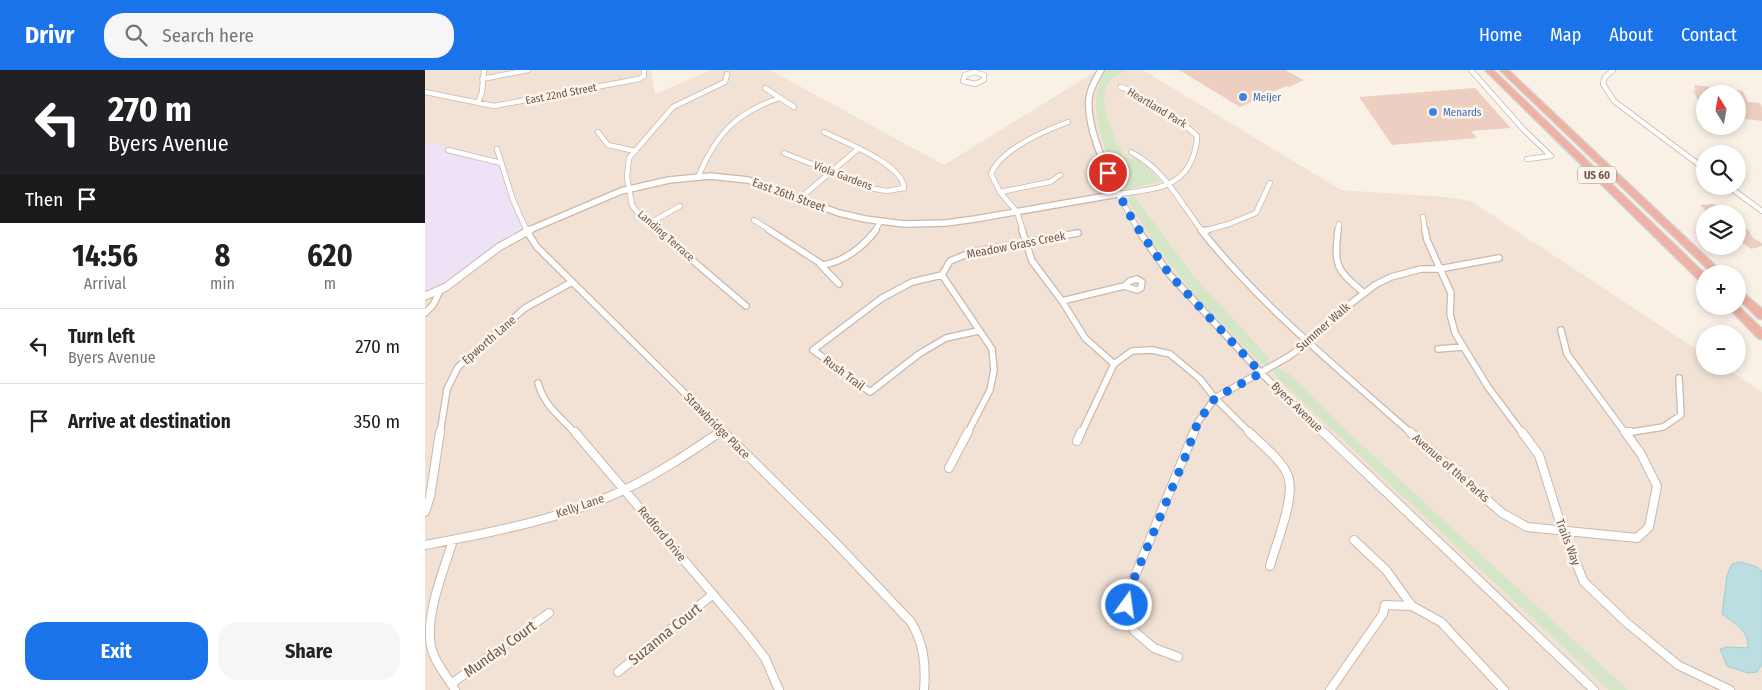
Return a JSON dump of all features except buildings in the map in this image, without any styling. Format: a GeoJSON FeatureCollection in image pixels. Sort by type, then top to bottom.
{"type":"FeatureCollection","features":[{"type":"Feature","properties":{"kind":"highway","name":"US 60"},"geometry":{"type":"LineString","coordinates":[[1489,70],[1696,271]]}},
{"type":"Feature","properties":{"kind":"highway","name":"US 60"},"geometry":{"type":"LineString","coordinates":[[1504,70],[1710,265]]}},
{"type":"Feature","properties":{"kind":"highway"},"geometry":{"type":"LineString","coordinates":[[1513,70],[1574,136]]}},
{"type":"Feature","properties":{"kind":"highway"},"geometry":{"type":"LineString","coordinates":[[1746,299],[1762,314]]}},
{"type":"Feature","properties":{"kind":"highway"},"geometry":{"type":"LineString","coordinates":[[1741,315],[1762,335]]}},
{"type":"Feature","properties":{"kind":"street"},"geometry":{"type":"LineString","coordinates":[[478,103],[482,92],[484,70]]}},
{"type":"Feature","properties":{"kind":"street"},"geometry":{"type":"LineString","coordinates":[[482,79],[528,70]]}},
{"type":"Feature","properties":{"kind":"street","name":"East 22nd Street"},"geometry":{"type":"LineString","coordinates":[[425,92],[494,106],[639,79],[644,76],[644,70]]}},
{"type":"Feature","properties":{"kind":"street"},"geometry":{"type":"LineString","coordinates":[[981,74],[985,78],[979,83],[968,84],[962,79],[965,75],[971,73],[981,74],[986,70]]}},
{"type":"Feature","properties":{"kind":"street","name":"Byers Avenue"},"geometry":{"type":"LineString","coordinates":[[1101,70],[1090,93],[1089,106],[1103,157],[1118,194],[1133,221],[1170,275],[1261,373],[1595,690]]}},
{"type":"Feature","properties":{"kind":"street"},"geometry":{"type":"LineString","coordinates":[[1471,70],[1523,129],[1551,156],[1527,160]]}},
{"type":"Feature","properties":{"kind":"street"},"geometry":{"type":"LineString","coordinates":[[1613,70],[1605,77],[1603,84],[1614,101],[1696,162]]}},
{"type":"Feature","properties":{"kind":"street"},"geometry":{"type":"LineString","coordinates":[[627,190],[629,158],[635,151],[673,107],[725,82],[727,74]]}},
{"type":"Feature","properties":{"kind":"street","name":"Heartland Park"},"geometry":{"type":"LineString","coordinates":[[1120,87],[1131,90],[1181,122],[1197,136],[1197,147],[1188,171],[1182,178],[1171,185]]}},
{"type":"Feature","properties":{"kind":"street"},"geometry":{"type":"LineString","coordinates":[[765,88],[794,107]]}},
{"type":"Feature","properties":{"kind":"street"},"geometry":{"type":"LineString","coordinates":[[698,177],[709,152],[722,134],[748,113],[779,98]]}},
{"type":"Feature","properties":{"kind":"street"},"geometry":{"type":"LineString","coordinates":[[1068,122],[1051,128],[994,165],[991,174],[1001,192],[1017,212],[1032,261],[1062,301],[1085,338],[1114,364]]}},
{"type":"Feature","properties":{"kind":"street"},"geometry":{"type":"LineString","coordinates":[[598,132],[601,140],[609,145],[635,151]]}},
{"type":"Feature","properties":{"kind":"street"},"geometry":{"type":"LineString","coordinates":[[799,199],[858,149],[824,132]]}},
{"type":"Feature","properties":{"kind":"street","name":"Strawbridge Place"},"geometry":{"type":"LineString","coordinates":[[497,149],[525,231],[537,247],[722,432],[834,540],[911,622],[922,642],[926,666],[924,690]]}},
{"type":"Feature","properties":{"kind":"street","name":"Viola Gardens"},"geometry":{"type":"LineString","coordinates":[[783,153],[875,189],[887,191],[904,188],[903,180],[897,173],[858,149]]}},
{"type":"Feature","properties":{"kind":"street"},"geometry":{"type":"LineString","coordinates":[[447,150],[501,163]]}},
{"type":"Feature","properties":{"kind":"street","name":"Avenue of the Parks"},"geometry":{"type":"LineString","coordinates":[[1131,152],[1141,156],[1171,185],[1202,231],[1221,255],[1309,342],[1502,512],[1527,527],[1637,538],[1649,527],[1657,486],[1647,464],[1626,433],[1567,354],[1561,330]]}},
{"type":"Feature","properties":{"kind":"street"},"geometry":{"type":"LineString","coordinates":[[1001,192],[1044,184],[1059,178],[1060,175]]}},
{"type":"Feature","properties":{"kind":"street","name":"East 26th Street"},"geometry":{"type":"LineString","coordinates":[[425,296],[440,291],[499,246],[525,231],[627,190],[655,182],[698,177],[724,177],[748,180],[839,213],[880,222],[918,224],[946,223],[1118,194]]}},
{"type":"Feature","properties":{"kind":"street"},"geometry":{"type":"LineString","coordinates":[[1202,231],[1229,224],[1257,213],[1270,183]]}},
{"type":"Feature","properties":{"kind":"street"},"geometry":{"type":"LineString","coordinates":[[1118,194],[1171,185]]}},
{"type":"Feature","properties":{"kind":"street","name":"Landing Terrace"},"geometry":{"type":"LineString","coordinates":[[627,190],[633,205],[650,223],[746,306]]}},
{"type":"Feature","properties":{"kind":"street"},"geometry":{"type":"LineString","coordinates":[[1740,195],[1762,211]]}},
{"type":"Feature","properties":{"kind":"street"},"geometry":{"type":"LineString","coordinates":[[650,223],[680,206]]}},
{"type":"Feature","properties":{"kind":"street","name":"Trails Way"},"geometry":{"type":"LineString","coordinates":[[1423,217],[1427,240],[1451,293],[1450,314],[1455,333],[1488,387],[1539,455],[1563,532],[1581,576],[1627,623],[1678,665],[1716,686],[1730,690]]}},
{"type":"Feature","properties":{"kind":"street"},"geometry":{"type":"LineString","coordinates":[[754,220],[771,229],[820,264],[839,284]]}},
{"type":"Feature","properties":{"kind":"street"},"geometry":{"type":"LineString","coordinates":[[820,264],[831,264],[862,247],[875,232],[880,222]]}},
{"type":"Feature","properties":{"kind":"street"},"geometry":{"type":"LineString","coordinates":[[1339,224],[1335,267],[1364,293]]}},
{"type":"Feature","properties":{"kind":"street","name":"Meadow Grass Creek"},"geometry":{"type":"LineString","coordinates":[[942,275],[950,261],[969,253],[1078,233]]}},
{"type":"Feature","properties":{"kind":"street","name":"Summer Walk"},"geometry":{"type":"LineString","coordinates":[[1177,657],[1154,648],[1134,631],[1125,600],[1198,422],[1215,398],[1288,357],[1309,342],[1341,311],[1364,293],[1395,275],[1421,269],[1439,269],[1499,258]]}},
{"type":"Feature","properties":{"kind":"street"},"geometry":{"type":"LineString","coordinates":[[942,275],[991,349],[994,370],[990,390],[949,468]]}},
{"type":"Feature","properties":{"kind":"street","name":"Rush Trail"},"geometry":{"type":"LineString","coordinates":[[942,275],[912,282],[882,298],[813,350],[870,392],[919,354],[946,338],[978,331]]}},
{"type":"Feature","properties":{"kind":"street","name":"Epworth Lane"},"geometry":{"type":"LineString","coordinates":[[425,512],[430,497],[447,389],[453,374],[465,360],[525,308],[572,282]]}},
{"type":"Feature","properties":{"kind":"street"},"geometry":{"type":"LineString","coordinates":[[1062,301],[1124,286]]}},
{"type":"Feature","properties":{"kind":"street"},"geometry":{"type":"LineString","coordinates":[[425,313],[440,291]]}},
{"type":"Feature","properties":{"kind":"street"},"geometry":{"type":"LineString","coordinates":[[1438,349],[1462,347]]}},
{"type":"Feature","properties":{"kind":"street"},"geometry":{"type":"LineString","coordinates":[[1077,441],[1114,364],[1132,351],[1152,350],[1170,354],[1200,379],[1215,398],[1274,457],[1288,475],[1291,493],[1270,566]]}},
{"type":"Feature","properties":{"kind":"street"},"geometry":{"type":"LineString","coordinates":[[1626,433],[1663,427],[1681,415],[1679,378]]}},
{"type":"Feature","properties":{"kind":"street","name":"Redford Drive"},"geometry":{"type":"LineString","coordinates":[[539,384],[543,396],[561,420],[574,431],[625,490],[765,658],[779,690]]}},
{"type":"Feature","properties":{"kind":"street","name":"Kelly Lane"},"geometry":{"type":"LineString","coordinates":[[425,546],[551,516],[596,502],[625,490],[661,470],[722,432]]}},
{"type":"Feature","properties":{"kind":"street"},"geometry":{"type":"LineString","coordinates":[[453,540],[433,612],[429,635],[436,657],[453,687]]}},
{"type":"Feature","properties":{"kind":"street"},"geometry":{"type":"LineString","coordinates":[[1354,540],[1380,562],[1394,578],[1412,606]]}},
{"type":"Feature","properties":{"kind":"street","name":"Suzanna Court"},"geometry":{"type":"LineString","coordinates":[[618,672],[713,595]]}},
{"type":"Feature","properties":{"kind":"street"},"geometry":{"type":"LineString","coordinates":[[1330,690],[1383,614],[1385,605],[1412,606],[1441,622],[1504,690]]}},
{"type":"Feature","properties":{"kind":"street","name":"Munday Court"},"geometry":{"type":"LineString","coordinates":[[453,687],[549,613]]}},
{"type":"Feature","properties":{"kind":"shaded area"},"geometry":{"type":"Polygon","coordinates":[[[425,70],[651,70],[655,94],[711,70],[770,70],[944,165],[1098,70],[1143,70],[1341,190],[1445,197],[1471,201],[1696,349],[1696,375],[1736,375],[1762,392],[1762,690],[425,690],[425,296],[437,144],[425,146],[425,70]]]}},
{"type":"Feature","properties":{"kind":"shaded area"},"geometry":{"type":"Polygon","coordinates":[[[437,144],[501,159],[525,231],[446,287],[425,296],[425,146],[437,144]]]}},
{"type":"Feature","properties":{"kind":"green space"},"geometry":{"type":"Polygon","coordinates":[[[1107,70],[1127,70],[1108,83],[1104,97],[1107,115],[1118,147],[1123,147],[1121,151],[1124,157],[1142,161],[1160,181],[1129,189],[1192,274],[1270,359],[1267,361],[1276,369],[1279,368],[1292,376],[1349,433],[1628,690],[1609,690],[1277,378],[1274,372],[1259,361],[1198,299],[1155,245],[1128,200],[1130,196],[1127,189],[1120,186],[1103,143],[1096,113],[1096,98],[1107,70]]]}},
{"type":"Feature","properties":{"kind":"water"},"geometry":{"type":"Polygon","coordinates":[[[1740,562],[1757,567],[1762,571],[1762,664],[1757,672],[1748,673],[1727,666],[1720,649],[1727,647],[1748,648],[1746,636],[1743,632],[1722,614],[1727,575],[1732,564],[1740,562]]]}},
{"type":"Feature","properties":{"kind":"place","name":"Meijer"},"geometry":{"type":"Point","coordinates":[1243,97]}},
{"type":"Feature","properties":{"kind":"place","name":"Menards"},"geometry":{"type":"Point","coordinates":[1433,112]}},
{"type":"Feature","properties":{"kind":"route"},"geometry":{"type":"LineString","coordinates":[[1108,173],[1133,221],[1170,275],[1261,373],[1215,398],[1198,422],[1125,600],[1127,605]]}}]}
